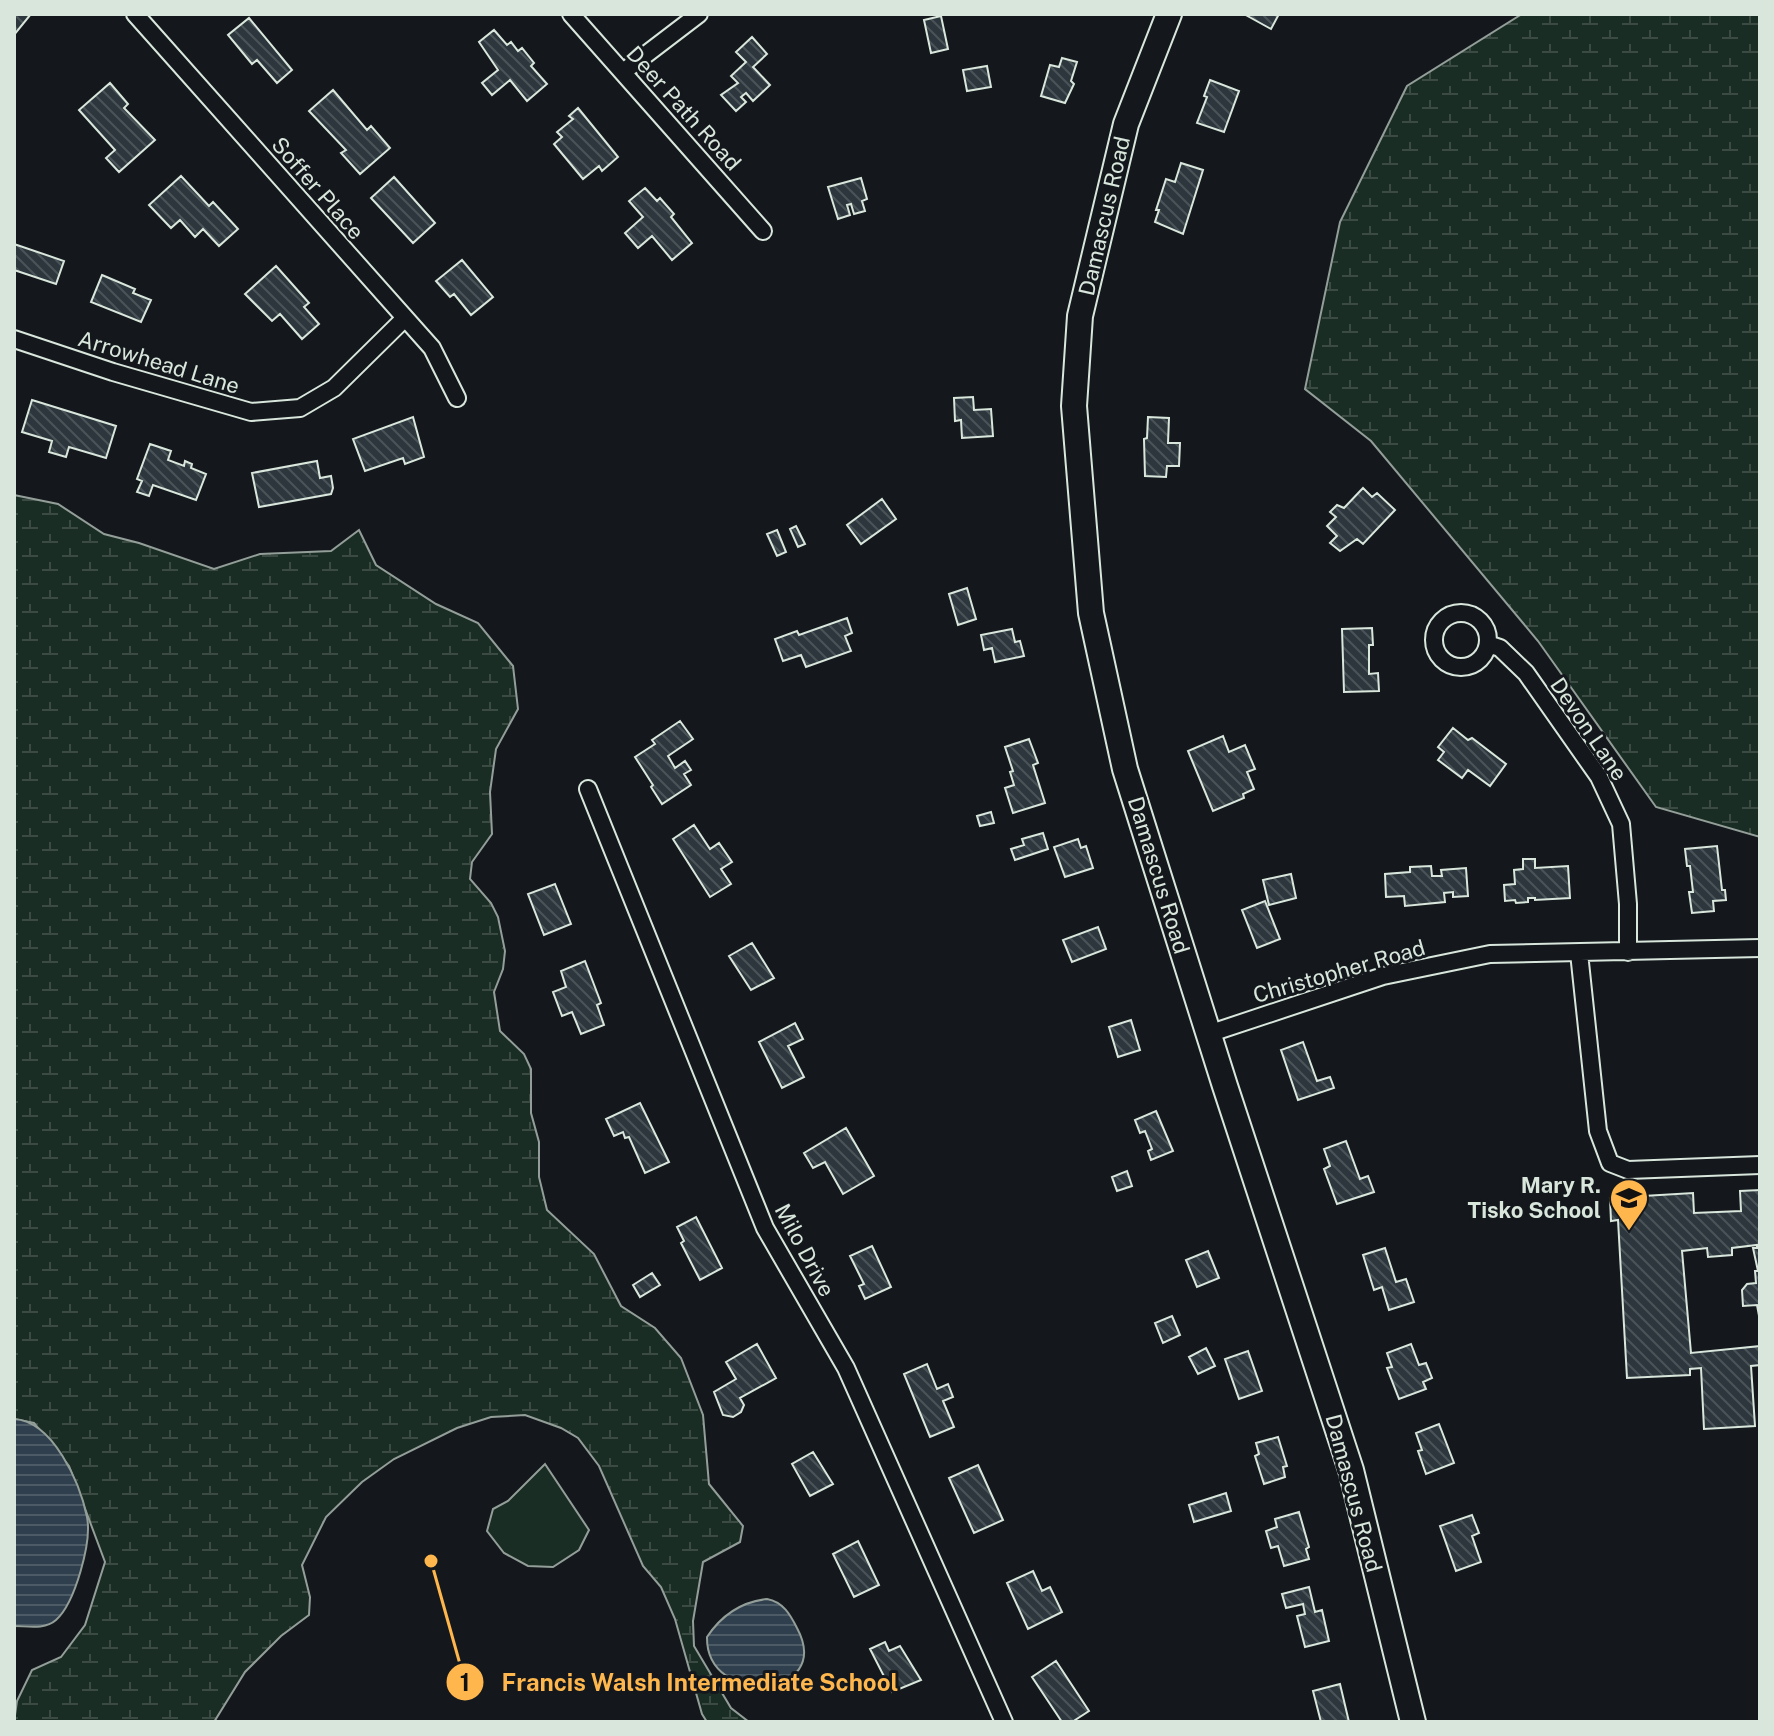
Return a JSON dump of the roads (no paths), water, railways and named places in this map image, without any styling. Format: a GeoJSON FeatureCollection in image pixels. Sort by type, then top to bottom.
{"type":"FeatureCollection","features":[{"type":"Feature","properties":{"kind":"street","name":"Soffer Place"},"geometry":{"type":"LineString","coordinates":[[135,14],[432,348],[457,398]]}},
{"type":"Feature","properties":{"kind":"street","name":"Deer Path Road"},"geometry":{"type":"LineString","coordinates":[[571,14],[763,231]]}},
{"type":"Feature","properties":{"kind":"street"},"geometry":{"type":"LineString","coordinates":[[623,72],[699,14]]}},
{"type":"Feature","properties":{"kind":"street","name":"Damascus Road"},"geometry":{"type":"LineString","coordinates":[[1169,14],[1126,124],[1080,316],[1074,406],[1091,613],[1125,769],[1351,1470],[1413,1722]]}},
{"type":"Feature","properties":{"kind":"street","name":"Arrowhead Lane"},"geometry":{"type":"LineString","coordinates":[[14,339],[251,412],[300,408],[334,388],[404,319]]}},
{"type":"Feature","properties":{"kind":"street","name":"Devon Lane"},"geometry":{"type":"LineString","coordinates":[[1488,644],[1500,648],[1526,673],[1599,777],[1621,824],[1628,904],[1628,952]]}},
{"type":"Feature","properties":{"kind":"street","name":"Milo Drive"},"geometry":{"type":"LineString","coordinates":[[588,789],[765,1228],[846,1368],[1004,1722]]}},
{"type":"Feature","properties":{"kind":"street","name":"Christopher Road"},"geometry":{"type":"LineString","coordinates":[[1208,1034],[1383,976],[1490,954],[1760,948]]}},
{"type":"Feature","properties":{"kind":"street"},"geometry":{"type":"LineString","coordinates":[[1579,953],[1598,1131],[1610,1163],[1628,1170],[1760,1165]]}},
{"type":"Feature","properties":{"kind":"water"},"geometry":{"type":"Polygon","coordinates":[[[14,1419],[28,1422],[52,1442],[71,1472],[87,1517],[84,1556],[70,1600],[56,1620],[41,1626],[14,1626],[14,1419]]]}},
{"type":"Feature","properties":{"kind":"water"},"geometry":{"type":"Polygon","coordinates":[[[767,1599],[789,1613],[804,1652],[799,1669],[785,1681],[766,1686],[745,1684],[726,1676],[712,1660],[707,1637],[732,1611],[767,1599]]]}},
{"type":"Feature","properties":{"kind":"place","name":"Mary R. Tisko School"},"geometry":{"type":"Point","coordinates":[1629,1232]}},
{"type":"Feature","properties":{"kind":"place","name":"Francis Walsh Intermediate School"},"geometry":{"type":"Point","coordinates":[431,1561]}}]}
